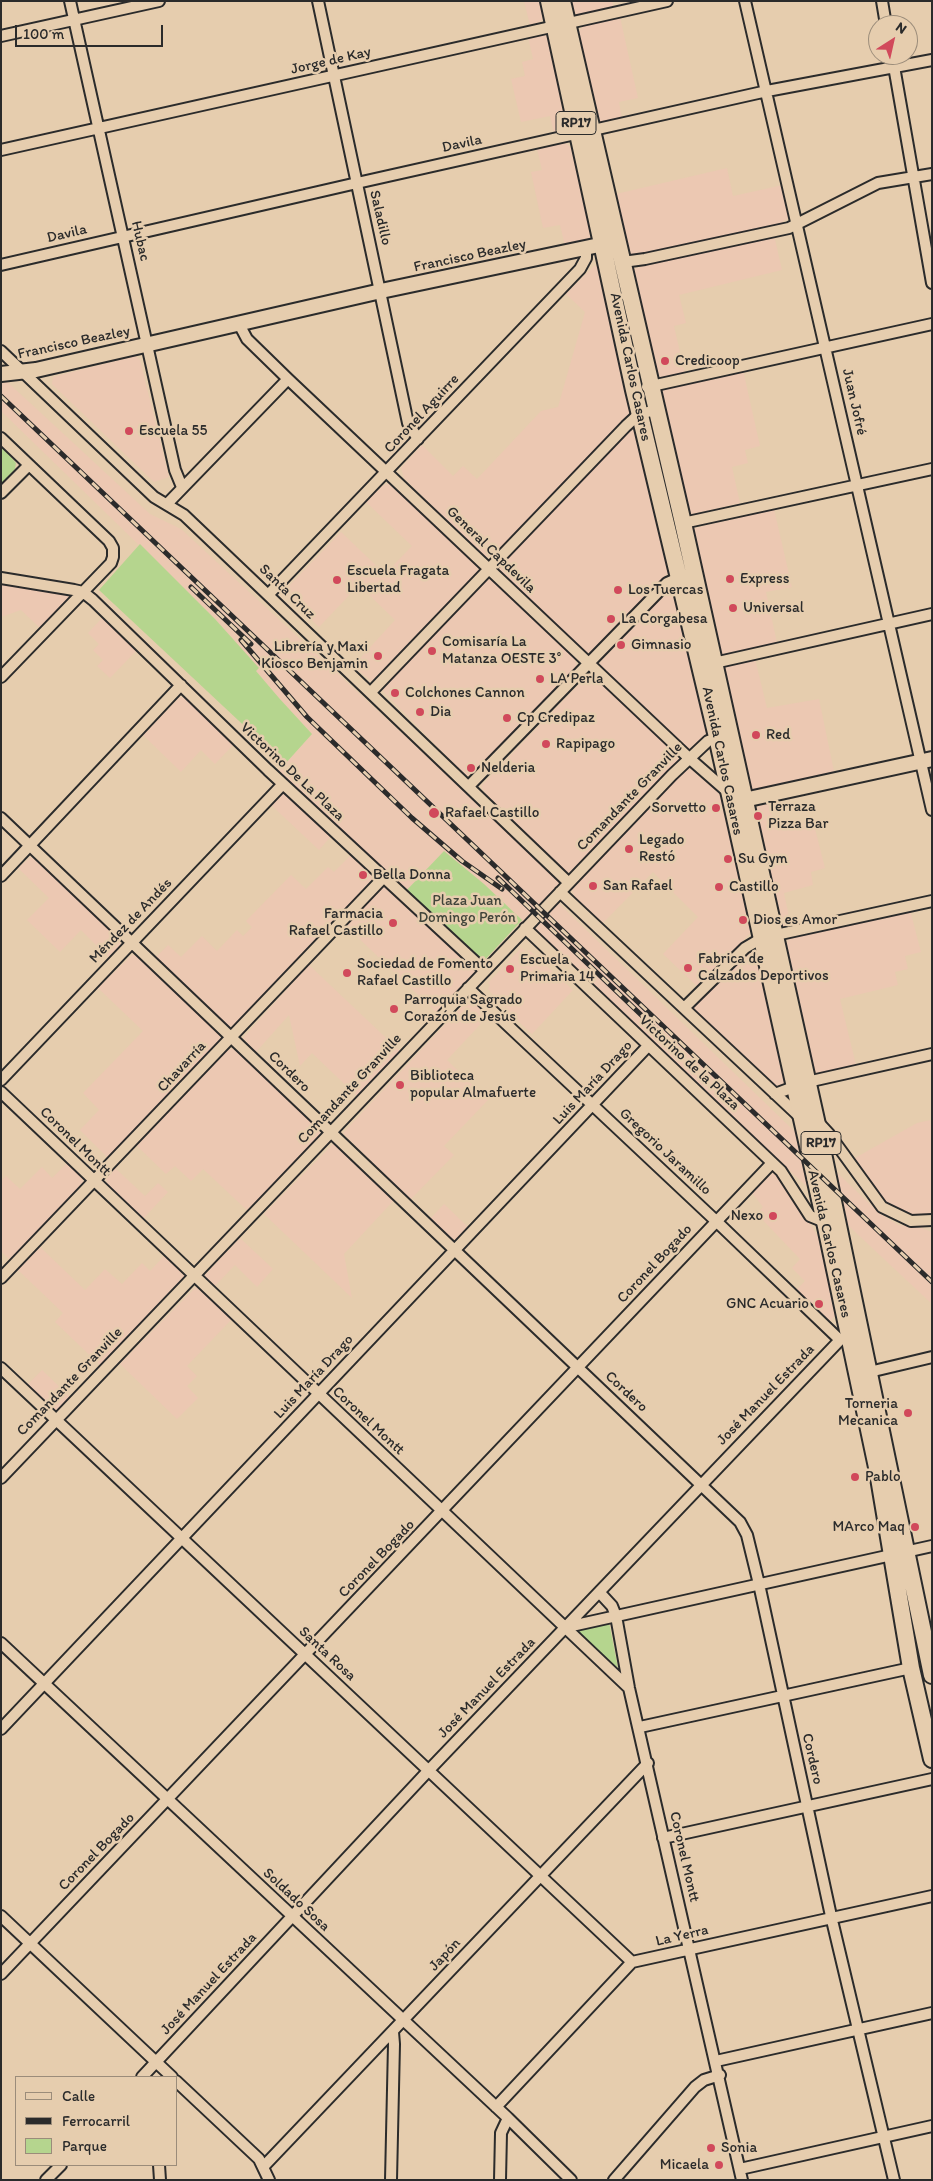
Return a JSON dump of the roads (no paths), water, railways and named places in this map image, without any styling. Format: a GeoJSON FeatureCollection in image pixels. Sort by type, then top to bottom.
{"type":"FeatureCollection","features":[{"type":"Feature","properties":{"kind":"main road","name":"Avenida Carlos Casares"},"geometry":{"type":"LineString","coordinates":[[549,1],[561,25],[586,132],[623,262],[683,523],[687,575],[723,736],[744,800],[768,937]]}},
{"type":"Feature","properties":{"kind":"main road","name":"Avenida Carlos Casares"},"geometry":{"type":"LineString","coordinates":[[561,25],[562,1]]}},
{"type":"Feature","properties":{"kind":"main road","name":"Avenida Carlos Casares"},"geometry":{"type":"LineString","coordinates":[[586,132],[604,244],[639,414],[714,662],[729,793],[768,937],[801,1084],[816,1120],[841,1242],[850,1336]]}},
{"type":"Feature","properties":{"kind":"main road","name":"Avenida Carlos Casares"},"geometry":{"type":"LineString","coordinates":[[801,1084],[800,1117],[850,1336],[864,1373],[898,1553],[911,1668],[932,1759]]}},
{"type":"Feature","properties":{"kind":"main road","name":"Avenida Carlos Casares"},"geometry":{"type":"LineString","coordinates":[[898,1553],[932,1675]]}},
{"type":"Feature","properties":{"kind":"street","name":"Hubac"},"geometry":{"type":"LineString","coordinates":[[70,1],[175,470],[182,487]]}},
{"type":"Feature","properties":{"kind":"street"},"geometry":{"type":"LineString","coordinates":[[1,36],[159,1]]}},
{"type":"Feature","properties":{"kind":"street","name":"Saladillo"},"geometry":{"type":"LineString","coordinates":[[318,1],[408,423],[418,439]]}},
{"type":"Feature","properties":{"kind":"street","name":"Jorge de Kay"},"geometry":{"type":"LineString","coordinates":[[1,150],[667,1]]}},
{"type":"Feature","properties":{"kind":"street","name":"Juan Jofré"},"geometry":{"type":"LineString","coordinates":[[745,1],[890,624],[926,760],[932,810]]}},
{"type":"Feature","properties":{"kind":"street"},"geometry":{"type":"LineString","coordinates":[[882,1],[884,15]]}},
{"type":"Feature","properties":{"kind":"street","name":"Davila"},"geometry":{"type":"LineString","coordinates":[[1,265],[357,183],[767,92],[932,60]]}},
{"type":"Feature","properties":{"kind":"street"},"geometry":{"type":"LineString","coordinates":[[894,67],[932,283]]}},
{"type":"Feature","properties":{"kind":"street"},"geometry":{"type":"LineString","coordinates":[[604,244],[623,262],[645,259],[796,225],[878,183],[932,174]]}},
{"type":"Feature","properties":{"kind":"street","name":"Francisco Beazley"},"geometry":{"type":"LineString","coordinates":[[1,374],[604,244]]}},
{"type":"Feature","properties":{"kind":"street","name":"Coronel Aguirre"},"geometry":{"type":"LineString","coordinates":[[268,595],[388,472],[580,268],[586,258],[586,248]]}},
{"type":"Feature","properties":{"kind":"street","name":"General Capdevila"},"geometry":{"type":"LineString","coordinates":[[239,324],[247,339],[288,379],[689,758],[729,793]]}},
{"type":"Feature","properties":{"kind":"street"},"geometry":{"type":"LineString","coordinates":[[634,390],[932,324]]}},
{"type":"Feature","properties":{"kind":"street","name":"Santa Cruz"},"geometry":{"type":"LineString","coordinates":[[1,351],[154,497],[184,515],[569,883]]}},
{"type":"Feature","properties":{"kind":"street"},"geometry":{"type":"LineString","coordinates":[[167,504],[288,379]]}},
{"type":"Feature","properties":{"kind":"street"},"geometry":{"type":"LineString","coordinates":[[371,692],[639,414],[656,410]]}},
{"type":"Feature","properties":{"kind":"street"},"geometry":{"type":"LineString","coordinates":[[1,438],[109,541],[113,548],[113,558],[110,563],[1,677]]}},
{"type":"Feature","properties":{"kind":"street"},"geometry":{"type":"LineString","coordinates":[[1,493],[29,464]]}},
{"type":"Feature","properties":{"kind":"street"},"geometry":{"type":"LineString","coordinates":[[683,523],[932,469]]}},
{"type":"Feature","properties":{"kind":"street"},"geometry":{"type":"LineString","coordinates":[[469,786],[667,583],[687,575]]}},
{"type":"Feature","properties":{"kind":"street"},"geometry":{"type":"LineString","coordinates":[[1,578],[83,592]]}},
{"type":"Feature","properties":{"kind":"street","name":"Victorino De La Plaza"},"geometry":{"type":"LineString","coordinates":[[83,592],[283,784],[484,970]]}},
{"type":"Feature","properties":{"kind":"street"},"geometry":{"type":"LineString","coordinates":[[714,662],[932,614]]}},
{"type":"Feature","properties":{"kind":"street"},"geometry":{"type":"LineString","coordinates":[[1,876],[181,685]]}},
{"type":"Feature","properties":{"kind":"street","name":"Comandante Granville"},"geometry":{"type":"LineString","coordinates":[[1,1478],[484,970],[689,758],[708,741],[723,736]]}},
{"type":"Feature","properties":{"kind":"street"},"geometry":{"type":"LineString","coordinates":[[744,800],[926,760]]}},
{"type":"Feature","properties":{"kind":"street","name":"Méndez de Andés"},"geometry":{"type":"LineString","coordinates":[[1,1080],[283,784]]}},
{"type":"Feature","properties":{"kind":"street","name":"Cordero"},"geometry":{"type":"LineString","coordinates":[[1,818],[702,1484],[744,1528],[759,1584],[831,1916],[894,2180]]}},
{"type":"Feature","properties":{"kind":"street","name":"Chavarría"},"geometry":{"type":"LineString","coordinates":[[1,1278],[384,877]]}},
{"type":"Feature","properties":{"kind":"street"},"geometry":{"type":"LineString","coordinates":[[560,892],[800,1117]]}},
{"type":"Feature","properties":{"kind":"street"},"geometry":{"type":"LineString","coordinates":[[684,1008],[745,948],[768,937],[932,901]]}},
{"type":"Feature","properties":{"kind":"street","name":"Victorino de la Plaza"},"geometry":{"type":"LineString","coordinates":[[525,928],[781,1171],[810,1216],[825,1222]]}},
{"type":"Feature","properties":{"kind":"street","name":"Gregorio Jaramillo"},"geometry":{"type":"LineString","coordinates":[[468,988],[716,1221],[850,1336]]}},
{"type":"Feature","properties":{"kind":"street","name":"Luis María Drago"},"geometry":{"type":"LineString","coordinates":[[1,1729],[648,1046]]}},
{"type":"Feature","properties":{"kind":"street"},"geometry":{"type":"LineString","coordinates":[[774,1094],[801,1084],[932,1054]]}},
{"type":"Feature","properties":{"kind":"street","name":"Coronel Montt"},"geometry":{"type":"LineString","coordinates":[[1,1092],[318,1395],[630,1688]]}},
{"type":"Feature","properties":{"kind":"street"},"geometry":{"type":"LineString","coordinates":[[816,1120],[829,1134],[882,1207],[911,1221],[932,1220]]}},
{"type":"Feature","properties":{"kind":"street","name":"Coronel Bogado"},"geometry":{"type":"LineString","coordinates":[[1,1974],[772,1163]]}},
{"type":"Feature","properties":{"kind":"street","name":"José Manuel Estrada"},"geometry":{"type":"LineString","coordinates":[[147,2075],[156,2062],[429,1770],[702,1484],[850,1336]]}},
{"type":"Feature","properties":{"kind":"street"},"geometry":{"type":"LineString","coordinates":[[864,1373],[932,1357]]}},
{"type":"Feature","properties":{"kind":"street","name":"Santa Rosa"},"geometry":{"type":"LineString","coordinates":[[1,1368],[632,1962]]}},
{"type":"Feature","properties":{"kind":"street"},"geometry":{"type":"LineString","coordinates":[[566,1628],[932,1546]]}},
{"type":"Feature","properties":{"kind":"street","name":"Coronel Montt"},"geometry":{"type":"LineString","coordinates":[[600,1593],[612,1606],[616,1616],[663,1838],[720,2075],[742,2180]]}},
{"type":"Feature","properties":{"kind":"street","name":"Soldado Sosa"},"geometry":{"type":"LineString","coordinates":[[1,1643],[508,2118],[571,2180]]}},
{"type":"Feature","properties":{"kind":"street"},"geometry":{"type":"LineString","coordinates":[[640,1727],[911,1668]]}},
{"type":"Feature","properties":{"kind":"street","name":"Japón"},"geometry":{"type":"LineString","coordinates":[[264,2166],[648,1764]]}},
{"type":"Feature","properties":{"kind":"street"},"geometry":{"type":"LineString","coordinates":[[663,1838],[932,1780]]}},
{"type":"Feature","properties":{"kind":"street","name":"La Yerra"},"geometry":{"type":"LineString","coordinates":[[632,1962],[831,1916],[932,1896]]}},
{"type":"Feature","properties":{"kind":"street"},"geometry":{"type":"LineString","coordinates":[[1,1916],[171,2076]]}},
{"type":"Feature","properties":{"kind":"street"},"geometry":{"type":"LineString","coordinates":[[496,2107],[632,1962]]}},
{"type":"Feature","properties":{"kind":"street"},"geometry":{"type":"LineString","coordinates":[[716,2061],[932,2013]]}},
{"type":"Feature","properties":{"kind":"street"},"geometry":{"type":"LineString","coordinates":[[391,2180],[393,2032]]}},
{"type":"Feature","properties":{"kind":"street"},"geometry":{"type":"LineString","coordinates":[[614,2180],[695,2087],[704,2080],[720,2075]]}},
{"type":"Feature","properties":{"kind":"street"},"geometry":{"type":"LineString","coordinates":[[178,2083],[264,2166],[269,2180]]}},
{"type":"Feature","properties":{"kind":"street"},"geometry":{"type":"LineString","coordinates":[[500,2180],[501,2133],[508,2118]]}},
{"type":"Feature","properties":{"kind":"street"},"geometry":{"type":"LineString","coordinates":[[740,2169],[932,2126]]}},
{"type":"Feature","properties":{"kind":"street"},"geometry":{"type":"LineString","coordinates":[[46,2180],[59,2166]]}},
{"type":"Feature","properties":{"kind":"street"},"geometry":{"type":"LineString","coordinates":[[159,2166],[160,2180]]}},
{"type":"Feature","properties":{"kind":"railway"},"geometry":{"type":"LineString","coordinates":[[1,396],[932,1282]]}},
{"type":"Feature","properties":{"kind":"railway"},"geometry":{"type":"LineString","coordinates":[[191,587],[251,644]]}},
{"type":"Feature","properties":{"kind":"railway"},"geometry":{"type":"LineString","coordinates":[[241,640],[307,717],[412,818],[462,861],[502,889]]}},
{"type":"Feature","properties":{"kind":"railway"},"geometry":{"type":"LineString","coordinates":[[498,878],[659,1032]]}},
{"type":"Feature","properties":{"kind":"place","name":"Credicoop"},"geometry":{"type":"Point","coordinates":[665,361]}},
{"type":"Feature","properties":{"kind":"place","name":"Escuela 55"},"geometry":{"type":"Point","coordinates":[129,431]}},
{"type":"Feature","properties":{"kind":"place","name":"Express"},"geometry":{"type":"Point","coordinates":[730,579]}},
{"type":"Feature","properties":{"kind":"place","name":"Escuela Fragata Libertad"},"geometry":{"type":"Point","coordinates":[337,580]}},
{"type":"Feature","properties":{"kind":"place","name":"Los Tuercas"},"geometry":{"type":"Point","coordinates":[618,590]}},
{"type":"Feature","properties":{"kind":"place","name":"Universal"},"geometry":{"type":"Point","coordinates":[733,608]}},
{"type":"Feature","properties":{"kind":"place","name":"La Corgabesa"},"geometry":{"type":"Point","coordinates":[611,619]}},
{"type":"Feature","properties":{"kind":"place","name":"Gimnasio"},"geometry":{"type":"Point","coordinates":[621,645]}},
{"type":"Feature","properties":{"kind":"place","name":"Comisaría La Matanza OESTE 3°"},"geometry":{"type":"Point","coordinates":[432,651]}},
{"type":"Feature","properties":{"kind":"place","name":"Librería y Maxi Kiosco Benjamin"},"geometry":{"type":"Point","coordinates":[378,656]}},
{"type":"Feature","properties":{"kind":"place","name":"LA Perla"},"geometry":{"type":"Point","coordinates":[540,679]}},
{"type":"Feature","properties":{"kind":"place","name":"Colchones Cannon"},"geometry":{"type":"Point","coordinates":[395,693]}},
{"type":"Feature","properties":{"kind":"place","name":"Dia"},"geometry":{"type":"Point","coordinates":[420,712]}},
{"type":"Feature","properties":{"kind":"place","name":"Cp Credipaz"},"geometry":{"type":"Point","coordinates":[507,718]}},
{"type":"Feature","properties":{"kind":"place","name":"Red"},"geometry":{"type":"Point","coordinates":[756,735]}},
{"type":"Feature","properties":{"kind":"place","name":"Rapipago"},"geometry":{"type":"Point","coordinates":[546,744]}},
{"type":"Feature","properties":{"kind":"place","name":"Nelderia"},"geometry":{"type":"Point","coordinates":[471,768]}},
{"type":"Feature","properties":{"kind":"place","name":"Sorvetto"},"geometry":{"type":"Point","coordinates":[716,808]}},
{"type":"Feature","properties":{"kind":"place","name":"Rafael Castillo"},"geometry":{"type":"Point","coordinates":[434,813]}},
{"type":"Feature","properties":{"kind":"place","name":"Terraza Pizza Bar"},"geometry":{"type":"Point","coordinates":[758,816]}},
{"type":"Feature","properties":{"kind":"place","name":"Legado Restó"},"geometry":{"type":"Point","coordinates":[629,849]}},
{"type":"Feature","properties":{"kind":"place","name":"Su Gym"},"geometry":{"type":"Point","coordinates":[728,859]}},
{"type":"Feature","properties":{"kind":"place","name":"Bella Donna"},"geometry":{"type":"Point","coordinates":[363,875]}},
{"type":"Feature","properties":{"kind":"place","name":"San Rafael"},"geometry":{"type":"Point","coordinates":[593,886]}},
{"type":"Feature","properties":{"kind":"place","name":"Castillo"},"geometry":{"type":"Point","coordinates":[719,887]}},
{"type":"Feature","properties":{"kind":"place","name":"Dios es Amor"},"geometry":{"type":"Point","coordinates":[743,920]}},
{"type":"Feature","properties":{"kind":"place","name":"Farmacia Rafael Castillo"},"geometry":{"type":"Point","coordinates":[393,923]}},
{"type":"Feature","properties":{"kind":"place","name":"Fabrica de Calzados Deportivos"},"geometry":{"type":"Point","coordinates":[688,968]}},
{"type":"Feature","properties":{"kind":"place","name":"Escuela Primaria 14"},"geometry":{"type":"Point","coordinates":[510,969]}},
{"type":"Feature","properties":{"kind":"place","name":"Sociedad de Fomento Rafael Castillo"},"geometry":{"type":"Point","coordinates":[347,973]}},
{"type":"Feature","properties":{"kind":"place","name":"Parroquia Sagrado Corazón de Jesús"},"geometry":{"type":"Point","coordinates":[394,1009]}},
{"type":"Feature","properties":{"kind":"place","name":"Biblioteca popular Almafuerte"},"geometry":{"type":"Point","coordinates":[400,1085]}},
{"type":"Feature","properties":{"kind":"place","name":"Nexo"},"geometry":{"type":"Point","coordinates":[773,1216]}},
{"type":"Feature","properties":{"kind":"place","name":"GNC Acuario"},"geometry":{"type":"Point","coordinates":[819,1304]}},
{"type":"Feature","properties":{"kind":"place","name":"Torneria Mecanica"},"geometry":{"type":"Point","coordinates":[908,1413]}},
{"type":"Feature","properties":{"kind":"place","name":"Pablo"},"geometry":{"type":"Point","coordinates":[855,1477]}},
{"type":"Feature","properties":{"kind":"place","name":"MArco Maq"},"geometry":{"type":"Point","coordinates":[915,1527]}},
{"type":"Feature","properties":{"kind":"place","name":"Sonia"},"geometry":{"type":"Point","coordinates":[711,2148]}},
{"type":"Feature","properties":{"kind":"place","name":"Micaela"},"geometry":{"type":"Point","coordinates":[719,2165]}},
{"type":"Feature","properties":{"kind":"park label","name":"Plaza Juan Domingo Perón"},"geometry":{"type":"Point","coordinates":[467,910]}}]}
